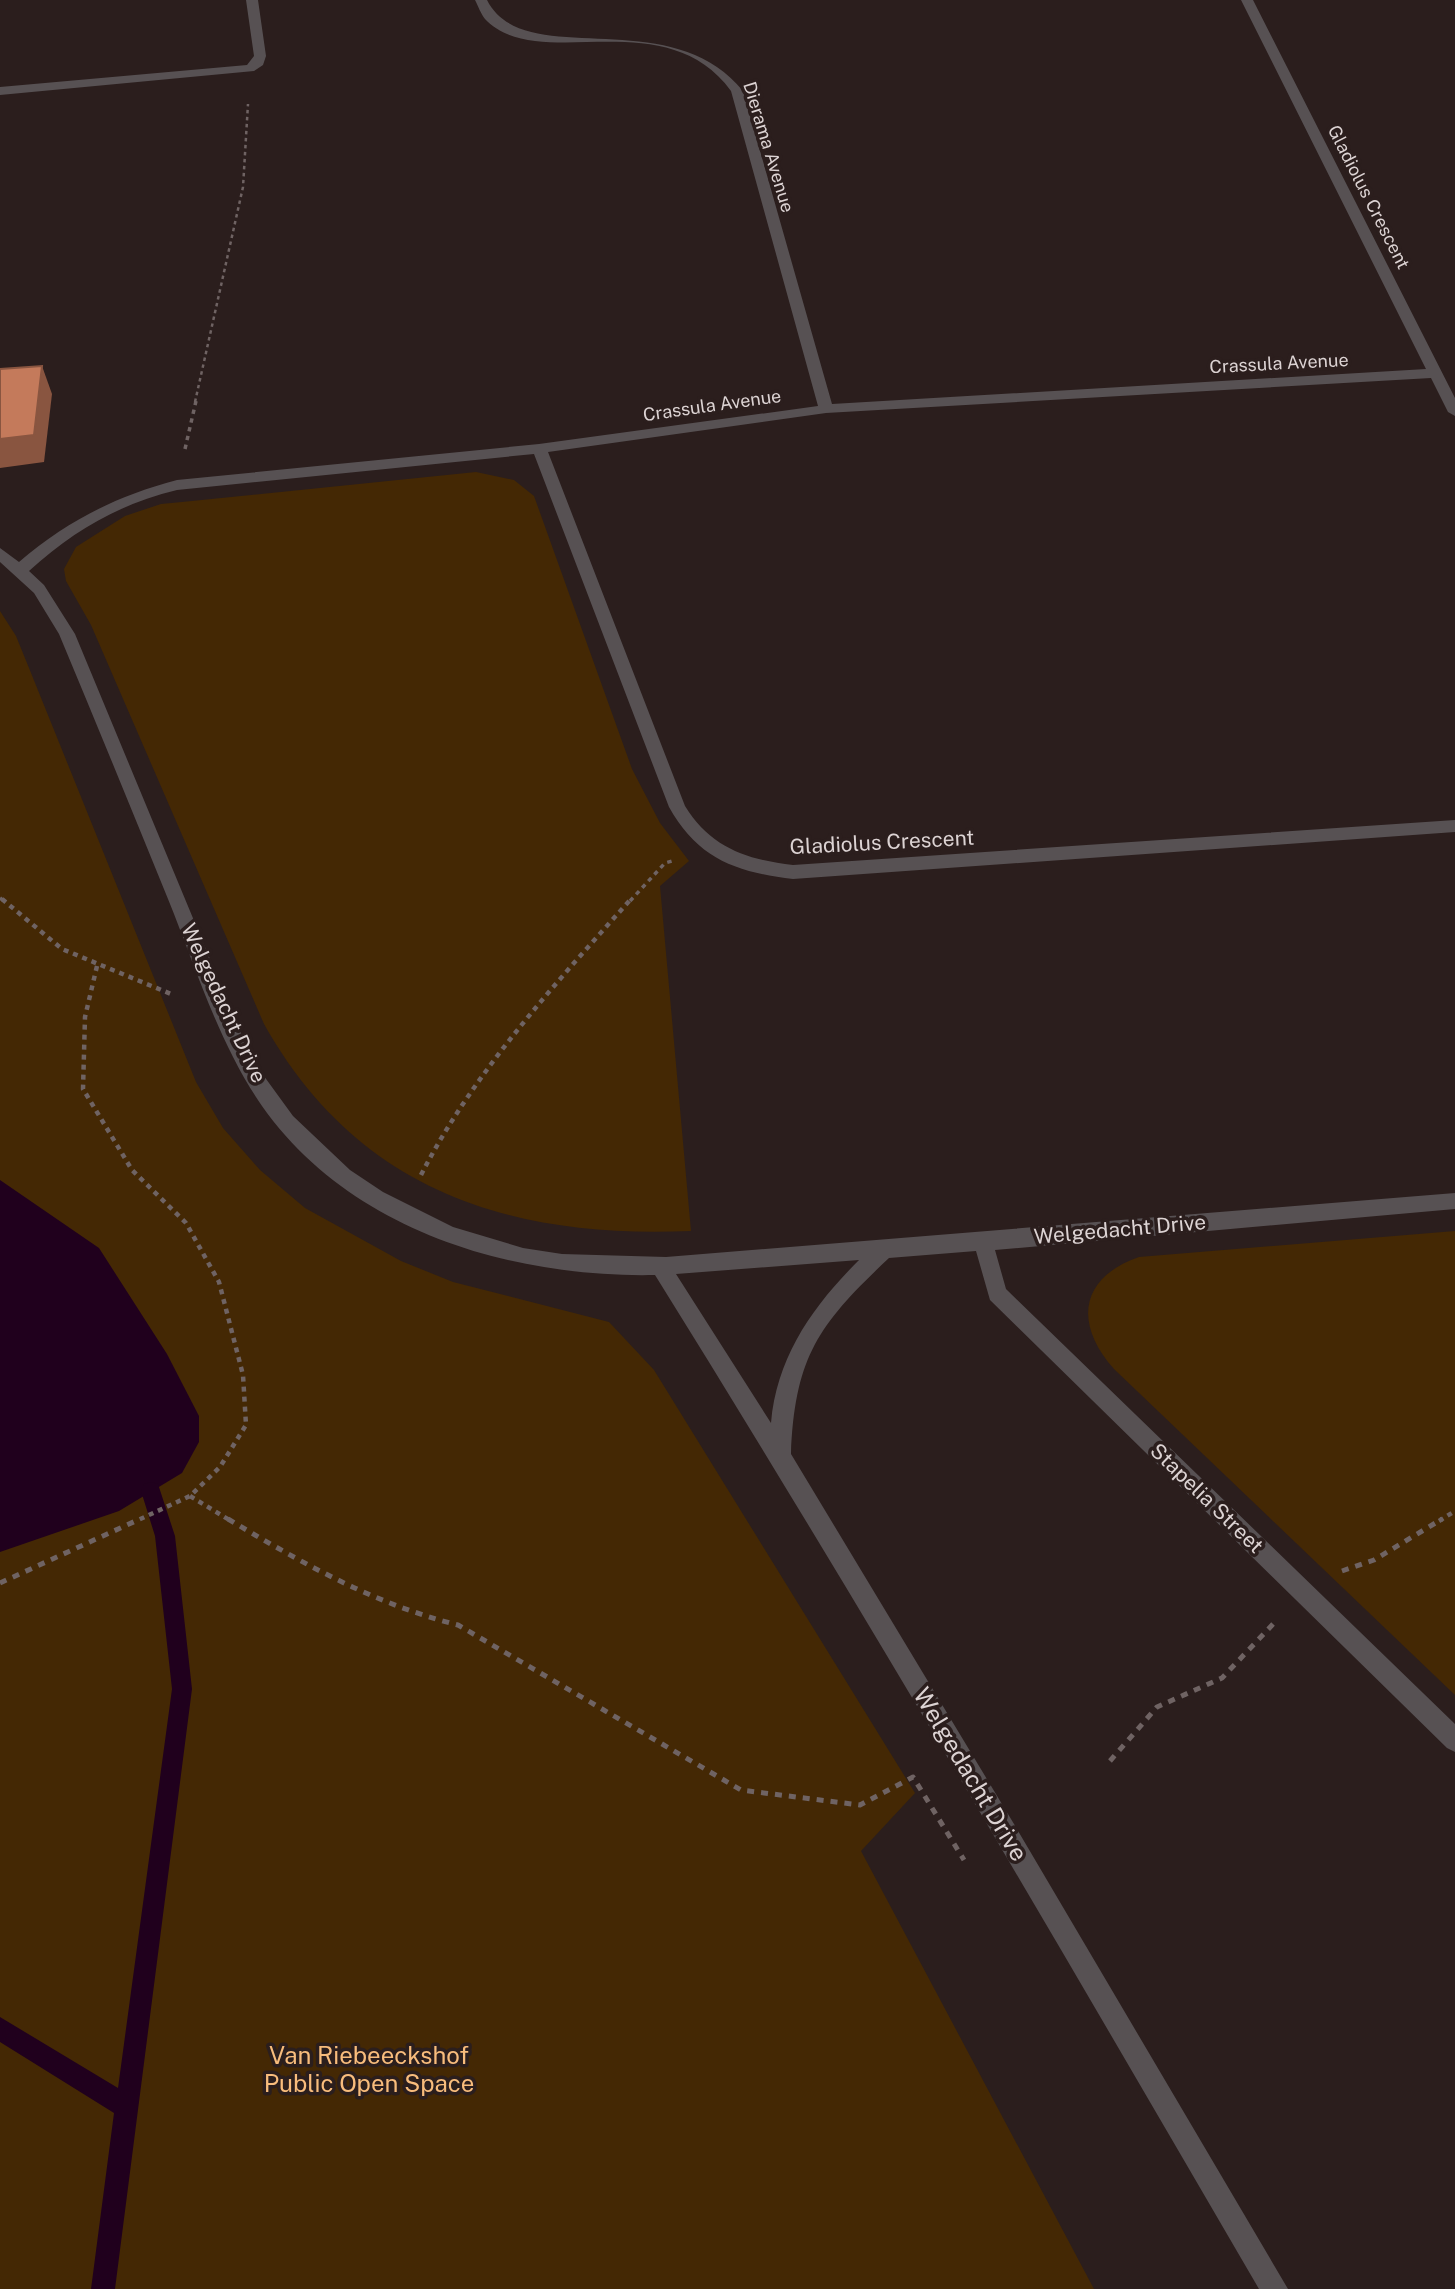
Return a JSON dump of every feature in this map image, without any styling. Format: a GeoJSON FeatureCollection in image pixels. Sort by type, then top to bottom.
{"type":"FeatureCollection","features":[{"type":"Feature","properties":{"kind":"street"},"geometry":{"type":"LineString","coordinates":[[0,90],[46,89],[250,68],[259,62],[260,56],[252,0]]}},
{"type":"Feature","properties":{"kind":"street","name":"Dierama Avenue"},"geometry":{"type":"LineString","coordinates":[[481,0],[494,21],[521,33],[561,37],[614,35],[662,42],[702,56],[730,78],[737,91],[827,409]]}},
{"type":"Feature","properties":{"kind":"street","name":"Gladiolus Crescent"},"geometry":{"type":"LineString","coordinates":[[1247,0],[1455,412]]}},
{"type":"Feature","properties":{"kind":"street","name":"Crassula Avenue"},"geometry":{"type":"LineString","coordinates":[[20,570],[54,539],[99,510],[125,498],[177,485],[539,449],[827,409],[1436,373]]}},
{"type":"Feature","properties":{"kind":"street","name":"Gladiolus Crescent"},"geometry":{"type":"LineString","coordinates":[[539,449],[677,807],[685,822],[709,847],[740,863],[793,872],[1455,826]]}},
{"type":"Feature","properties":{"kind":"street","name":"Welgedacht Drive"},"geometry":{"type":"LineString","coordinates":[[0,553],[39,589],[67,634],[226,1018],[257,1081],[284,1119],[317,1154],[357,1187],[403,1214],[452,1236],[505,1252],[559,1263],[609,1267],[884,1250],[1455,1202]]}},
{"type":"Feature","properties":{"kind":"street","name":"Stapelia Street"},"geometry":{"type":"LineString","coordinates":[[983,1241],[997,1294],[1455,1740]]}},
{"type":"Feature","properties":{"kind":"street"},"geometry":{"type":"LineString","coordinates":[[780,1456],[784,1401],[790,1373],[818,1317],[841,1289],[884,1250]]}},
{"type":"Feature","properties":{"kind":"street","name":"Welgedacht Drive"},"geometry":{"type":"LineString","coordinates":[[659,1264],[780,1456],[999,1820],[1274,2289]]}},
{"type":"Feature","properties":{"kind":"path"},"geometry":{"type":"LineString","coordinates":[[177,485],[243,187],[250,68]]}},
{"type":"Feature","properties":{"kind":"path"},"geometry":{"type":"LineString","coordinates":[[403,1214],[433,1151],[488,1069],[604,927],[665,863],[709,847]]}},
{"type":"Feature","properties":{"kind":"path"},"geometry":{"type":"LineString","coordinates":[[0,898],[62,949],[226,1018]]}},
{"type":"Feature","properties":{"kind":"path"},"geometry":{"type":"LineString","coordinates":[[0,1583],[191,1496],[220,1467],[246,1425],[243,1375],[219,1282],[199,1251],[186,1223],[132,1170],[83,1089],[85,1017],[97,966]]}},
{"type":"Feature","properties":{"kind":"path"},"geometry":{"type":"LineString","coordinates":[[191,1496],[345,1585],[415,1616],[458,1625],[741,1790],[860,1805],[913,1777],[964,1860]]}},
{"type":"Feature","properties":{"kind":"path"},"geometry":{"type":"LineString","coordinates":[[1329,1575],[1374,1560],[1455,1511]]}},
{"type":"Feature","properties":{"kind":"path"},"geometry":{"type":"LineString","coordinates":[[1110,1761],[1157,1707],[1222,1678],[1281,1615]]}},
{"type":"Feature","properties":{"kind":"green space"},"geometry":{"type":"Polygon","coordinates":[[[476,472],[514,480],[534,496],[632,769],[660,823],[689,861],[660,886],[691,1231],[624,1231],[561,1225],[500,1213],[444,1193],[392,1165],[344,1128],[302,1081],[264,1024],[91,625],[66,581],[64,569],[76,547],[125,516],[161,504],[476,472]]]}},
{"type":"Feature","properties":{"kind":"green space","name":"Van Riebeeckshof Public Open Space"},"geometry":{"type":"Polygon","coordinates":[[[0,611],[16,636],[196,1082],[223,1128],[260,1170],[305,1208],[401,1261],[453,1282],[609,1322],[654,1370],[915,1793],[861,1851],[1094,2289],[0,2289],[0,611]]]}},
{"type":"Feature","properties":{"kind":"green space"},"geometry":{"type":"Polygon","coordinates":[[[1455,1231],[1455,1695],[1114,1369],[1101,1352],[1093,1335],[1089,1304],[1094,1290],[1104,1277],[1119,1266],[1139,1257],[1455,1231]]]}},
{"type":"Feature","properties":{"kind":"shaded area"},"geometry":{"type":"Polygon","coordinates":[[[0,1180],[99,1248],[167,1354],[199,1416],[199,1442],[182,1473],[119,1511],[0,1552],[0,1180]]]}},
{"type":"Feature","properties":{"kind":"building"},"geometry":{"type":"Polygon","coordinates":[[[42,366],[34,435],[0,439],[0,369],[42,366]]]}},
{"type":"Feature","properties":{"kind":"waterway"},"geometry":{"type":"LineString","coordinates":[[103,2289],[182,1689],[165,1536],[151,1491]]}},
{"type":"Feature","properties":{"kind":"waterway"},"geometry":{"type":"LineString","coordinates":[[0,2029],[126,2107]]}}]}
